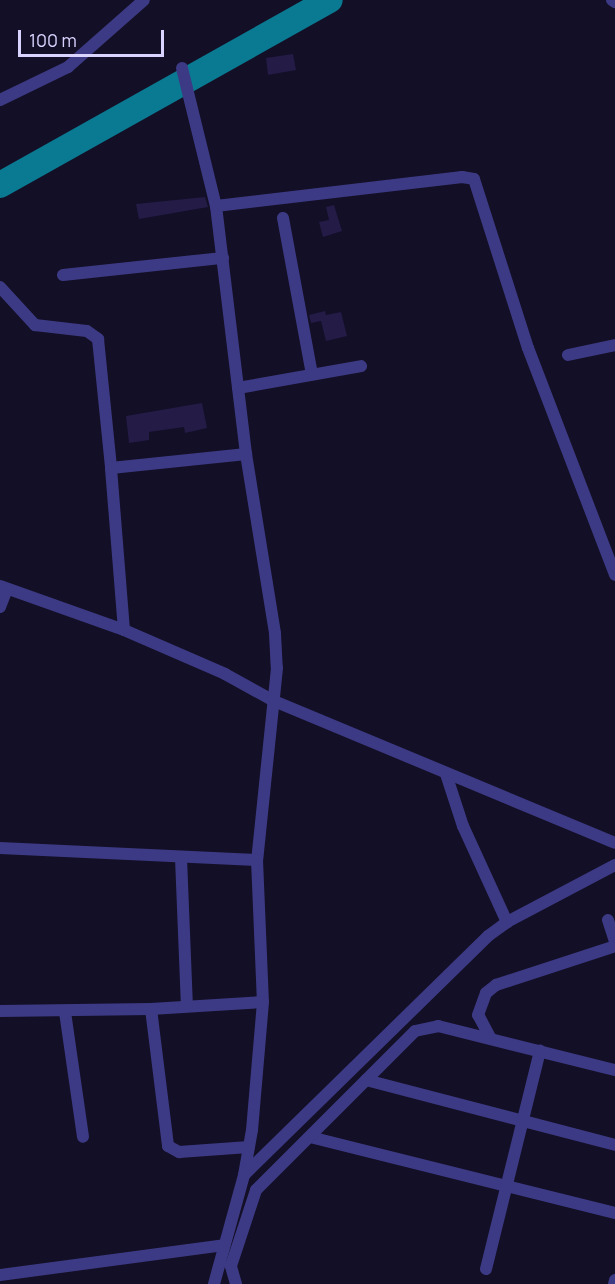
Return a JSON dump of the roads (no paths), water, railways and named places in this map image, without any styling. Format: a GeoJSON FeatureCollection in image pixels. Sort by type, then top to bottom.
{"type":"FeatureCollection","features":[{"type":"Feature","properties":{"kind":"street"},"geometry":{"type":"LineString","coordinates":[[0,100],[68,67],[144,0]]}},
{"type":"Feature","properties":{"kind":"street"},"geometry":{"type":"LineString","coordinates":[[182,68],[216,206],[246,454],[275,634],[274,700],[257,860],[263,1002],[249,1147],[244,1175],[214,1284]]}},
{"type":"Feature","properties":{"kind":"street"},"geometry":{"type":"LineString","coordinates":[[216,206],[462,177],[474,179],[532,358],[615,575]]}},
{"type":"Feature","properties":{"kind":"street"},"geometry":{"type":"LineString","coordinates":[[283,218],[312,374]]}},
{"type":"Feature","properties":{"kind":"street"},"geometry":{"type":"LineString","coordinates":[[63,275],[224,258]]}},
{"type":"Feature","properties":{"kind":"street"},"geometry":{"type":"LineString","coordinates":[[0,287],[35,325],[87,331],[98,339],[124,630]]}},
{"type":"Feature","properties":{"kind":"street"},"geometry":{"type":"LineString","coordinates":[[567,355],[615,345]]}},
{"type":"Feature","properties":{"kind":"street"},"geometry":{"type":"LineString","coordinates":[[238,388],[361,366]]}},
{"type":"Feature","properties":{"kind":"street"},"geometry":{"type":"LineString","coordinates":[[111,468],[246,454]]}},
{"type":"Feature","properties":{"kind":"street"},"geometry":{"type":"LineString","coordinates":[[0,607],[3,587],[124,630],[225,674],[274,700],[615,843]]}},
{"type":"Feature","properties":{"kind":"street"},"geometry":{"type":"LineString","coordinates":[[446,774],[471,845],[507,922]]}},
{"type":"Feature","properties":{"kind":"street"},"geometry":{"type":"LineString","coordinates":[[0,848],[257,860]]}},
{"type":"Feature","properties":{"kind":"street"},"geometry":{"type":"LineString","coordinates":[[181,858],[187,1005]]}},
{"type":"Feature","properties":{"kind":"street"},"geometry":{"type":"LineString","coordinates":[[244,1175],[462,959],[507,922],[615,865]]}},
{"type":"Feature","properties":{"kind":"street"},"geometry":{"type":"LineString","coordinates":[[608,920],[615,940]]}},
{"type":"Feature","properties":{"kind":"street"},"geometry":{"type":"LineString","coordinates":[[453,1030],[478,1016],[486,993],[496,985],[615,946]]}},
{"type":"Feature","properties":{"kind":"street"},"geometry":{"type":"LineString","coordinates":[[0,1011],[65,1012],[263,1002]]}},
{"type":"Feature","properties":{"kind":"street"},"geometry":{"type":"LineString","coordinates":[[151,1009],[168,1146],[179,1152],[249,1147]]}},
{"type":"Feature","properties":{"kind":"street"},"geometry":{"type":"LineString","coordinates":[[65,1012],[83,1137]]}},
{"type":"Feature","properties":{"kind":"street"},"geometry":{"type":"LineString","coordinates":[[478,1016],[491,1039]]}},
{"type":"Feature","properties":{"kind":"street"},"geometry":{"type":"LineString","coordinates":[[236,1284],[231,1266],[256,1190],[415,1031],[438,1026],[615,1070]]}},
{"type":"Feature","properties":{"kind":"street"},"geometry":{"type":"LineString","coordinates":[[486,1269],[540,1051]]}},
{"type":"Feature","properties":{"kind":"street"},"geometry":{"type":"LineString","coordinates":[[366,1080],[615,1145]]}},
{"type":"Feature","properties":{"kind":"street"},"geometry":{"type":"LineString","coordinates":[[310,1137],[615,1213]]}},
{"type":"Feature","properties":{"kind":"street"},"geometry":{"type":"LineString","coordinates":[[5,1284],[0,1275],[224,1245]]}}]}
